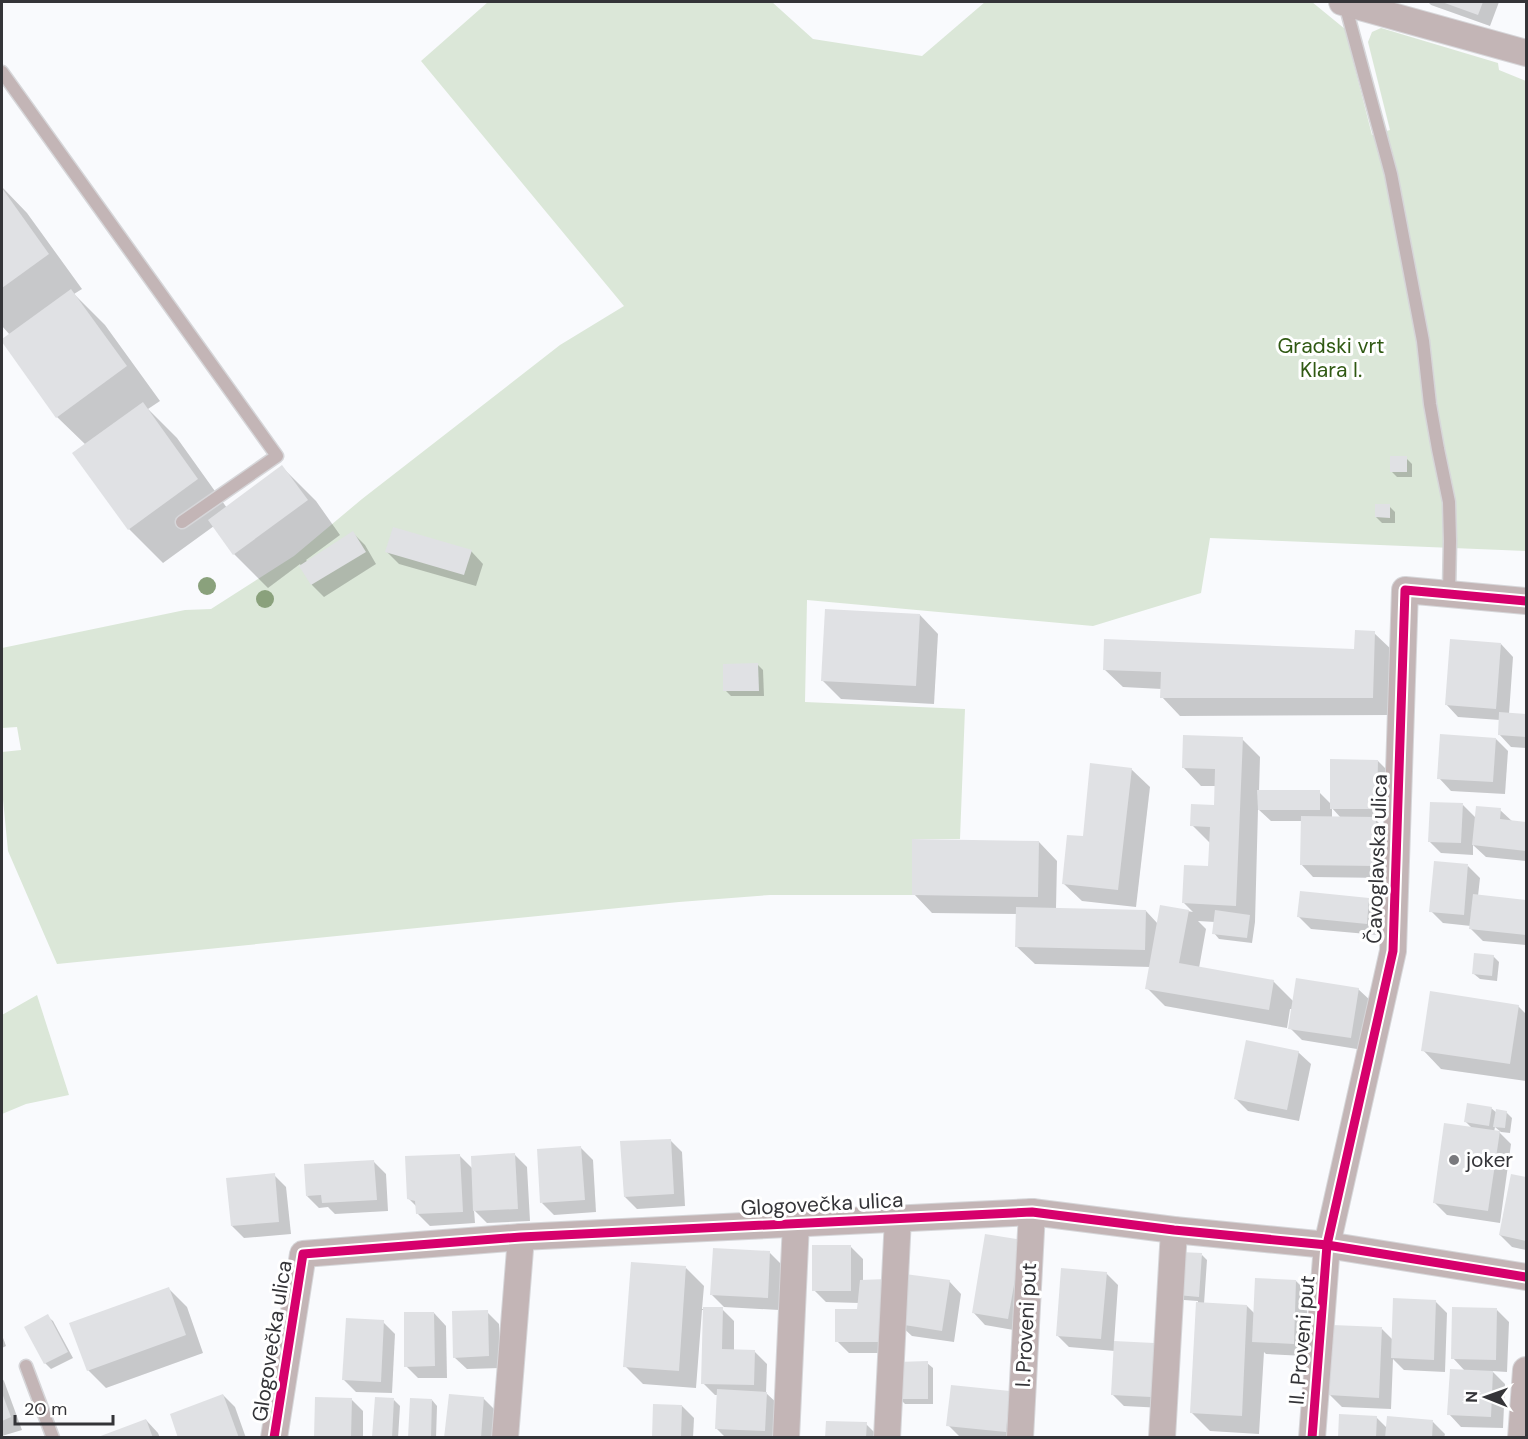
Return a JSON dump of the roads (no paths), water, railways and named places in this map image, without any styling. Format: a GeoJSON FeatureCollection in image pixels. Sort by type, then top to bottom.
{"type":"FeatureCollection","features":[{"type":"Feature","properties":{"kind":"street"},"geometry":{"type":"LineString","coordinates":[[1343,2],[1527,53]]}},
{"type":"Feature","properties":{"kind":"street","name":"Čavoglavska ulica"},"geometry":{"type":"LineString","coordinates":[[1327,1245],[1393,951],[1405,590],[1527,601]]}},
{"type":"Feature","properties":{"kind":"street","name":"Glogovečka ulica"},"geometry":{"type":"LineString","coordinates":[[274,1437],[303,1254],[521,1237],[1032,1212],[1174,1230],[1327,1245],[1527,1276]]}},
{"type":"Feature","properties":{"kind":"street","name":"I. Proveni put"},"geometry":{"type":"LineString","coordinates":[[1020,1437],[1032,1212]]}},
{"type":"Feature","properties":{"kind":"street","name":"Glogovečka ulica"},"geometry":{"type":"LineString","coordinates":[[887,1437],[898,1218]]}},
{"type":"Feature","properties":{"kind":"street"},"geometry":{"type":"LineString","coordinates":[[786,1437],[796,1223]]}},
{"type":"Feature","properties":{"kind":"street"},"geometry":{"type":"LineString","coordinates":[[1162,1437],[1174,1230]]}},
{"type":"Feature","properties":{"kind":"street"},"geometry":{"type":"LineString","coordinates":[[505,1437],[521,1237]]}},
{"type":"Feature","properties":{"kind":"street","name":"II. Proveni put"},"geometry":{"type":"LineString","coordinates":[[1312,1437],[1327,1245]]}},
{"type":"Feature","properties":{"kind":"street"},"geometry":{"type":"LineString","coordinates":[[1521,1437],[1527,1370]]}},
{"type":"Feature","properties":{"kind":"lane"},"geometry":{"type":"LineString","coordinates":[[1343,2],[1391,174],[1423,341],[1430,404],[1449,502],[1449,593]]}},
{"type":"Feature","properties":{"kind":"lane"},"geometry":{"type":"LineString","coordinates":[[2,72],[277,456],[182,522]]}},
{"type":"Feature","properties":{"kind":"lane"},"geometry":{"type":"LineString","coordinates":[[26,1366],[53,1437]]}},
{"type":"Feature","properties":{"kind":"place","name":"joker"},"geometry":{"type":"Point","coordinates":[1454,1160]}},
{"type":"Feature","properties":{"kind":"park label","name":"Gradski vrt Klara I."},"geometry":{"type":"Point","coordinates":[1331,358]}}]}
